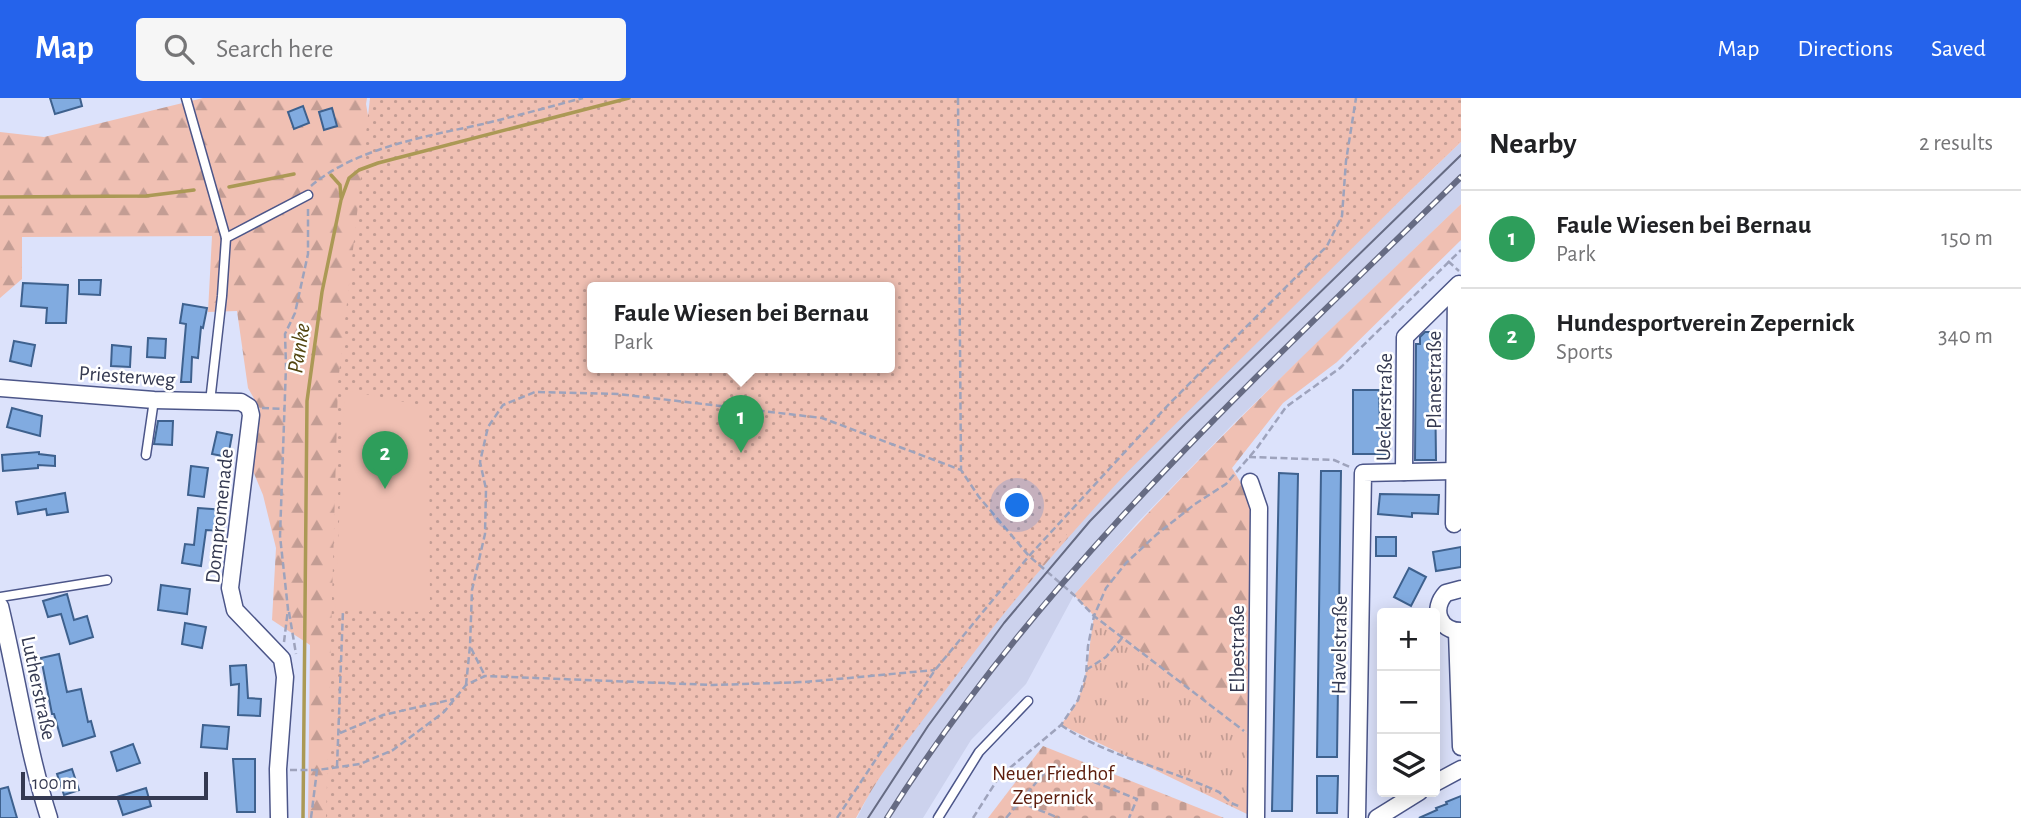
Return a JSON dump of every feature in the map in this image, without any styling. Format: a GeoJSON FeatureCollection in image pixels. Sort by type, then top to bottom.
{"type":"FeatureCollection","features":[{"type":"Feature","properties":{"kind":"street","name":"Planestraße"},"geometry":{"type":"LineString","coordinates":[[1454,524],[1459,281]]}},
{"type":"Feature","properties":{"kind":"street","name":"Ueckerstraße"},"geometry":{"type":"LineString","coordinates":[[1404,472],[1405,337],[1459,281]]}},
{"type":"Feature","properties":{"kind":"street","name":"Priesterweg"},"geometry":{"type":"LineString","coordinates":[[0,388],[153,400],[241,402],[249,407]]}},
{"type":"Feature","properties":{"kind":"street","name":"Dompromenade"},"geometry":{"type":"LineString","coordinates":[[249,407],[251,415],[230,588],[235,610],[282,659]]}},
{"type":"Feature","properties":{"kind":"street"},"geometry":{"type":"LineString","coordinates":[[1363,473],[1454,471]]}},
{"type":"Feature","properties":{"kind":"street","name":"Havelstraße"},"geometry":{"type":"LineString","coordinates":[[1357,818],[1363,473]]}},
{"type":"Feature","properties":{"kind":"street","name":"Elbestraße"},"geometry":{"type":"LineString","coordinates":[[1250,482],[1259,508],[1256,815]]}},
{"type":"Feature","properties":{"kind":"street"},"geometry":{"type":"LineString","coordinates":[[1461,589],[1446,593],[1437,612],[1444,626],[1459,632],[1461,747]]}},
{"type":"Feature","properties":{"kind":"street","name":"Lutherstraße"},"geometry":{"type":"LineString","coordinates":[[0,606],[18,680],[37,781],[49,818]]}},
{"type":"Feature","properties":{"kind":"street"},"geometry":{"type":"LineString","coordinates":[[279,818],[278,769],[285,677],[282,659]]}},
{"type":"Feature","properties":{"kind":"street"},"geometry":{"type":"LineString","coordinates":[[1440,780],[1461,769]]}},
{"type":"Feature","properties":{"kind":"street"},"geometry":{"type":"LineString","coordinates":[[1377,818],[1411,797]]}},
{"type":"Feature","properties":{"kind":"lane"},"geometry":{"type":"LineString","coordinates":[[186,98],[226,238],[210,402]]}},
{"type":"Feature","properties":{"kind":"lane"},"geometry":{"type":"LineString","coordinates":[[226,238],[309,195]]}},
{"type":"Feature","properties":{"kind":"lane"},"geometry":{"type":"LineString","coordinates":[[146,455],[153,400]]}},
{"type":"Feature","properties":{"kind":"lane"},"geometry":{"type":"LineString","coordinates":[[0,597],[107,580]]}},
{"type":"Feature","properties":{"kind":"lane"},"geometry":{"type":"LineString","coordinates":[[939,818],[979,752],[1028,701]]}},
{"type":"Feature","properties":{"kind":"path"},"geometry":{"type":"LineString","coordinates":[[282,659],[288,609],[280,536],[286,366],[284,340],[295,313],[308,254],[310,187],[320,178],[368,153],[583,98]]}},
{"type":"Feature","properties":{"kind":"path"},"geometry":{"type":"LineString","coordinates":[[958,98],[961,470],[979,498],[1029,556],[1094,616],[1257,741]]}},
{"type":"Feature","properties":{"kind":"path"},"geometry":{"type":"LineString","coordinates":[[837,818],[935,670],[1029,556],[1170,403],[1327,246],[1342,216],[1346,161],[1356,98]]}},
{"type":"Feature","properties":{"kind":"path"},"geometry":{"type":"LineString","coordinates":[[973,818],[999,777],[1061,725],[1078,700],[1086,670],[1094,616],[1106,588],[1126,563],[1195,504],[1226,484],[1286,407],[1340,368],[1461,250]]}},
{"type":"Feature","properties":{"kind":"path"},"geometry":{"type":"LineString","coordinates":[[1448,261],[1459,281]]}},
{"type":"Feature","properties":{"kind":"path"},"geometry":{"type":"LineString","coordinates":[[466,685],[472,590],[485,534],[486,489],[480,463],[488,427],[503,405],[535,392],[618,394],[822,418],[961,470]]}},
{"type":"Feature","properties":{"kind":"path"},"geometry":{"type":"LineString","coordinates":[[249,407],[284,409]]}},
{"type":"Feature","properties":{"kind":"path"},"geometry":{"type":"LineString","coordinates":[[1248,457],[1334,460],[1363,473]]}},
{"type":"Feature","properties":{"kind":"path"},"geometry":{"type":"LineString","coordinates":[[337,767],[343,610]]}},
{"type":"Feature","properties":{"kind":"path"},"geometry":{"type":"LineString","coordinates":[[1086,670],[1106,657],[1122,638]]}},
{"type":"Feature","properties":{"kind":"path"},"geometry":{"type":"LineString","coordinates":[[470,646],[485,676]]}},
{"type":"Feature","properties":{"kind":"path"},"geometry":{"type":"LineString","coordinates":[[290,770],[312,771],[360,764],[393,750],[444,712],[466,685],[485,676],[713,685],[805,682],[935,670]]}},
{"type":"Feature","properties":{"kind":"path"},"geometry":{"type":"LineString","coordinates":[[339,733],[383,715],[454,699]]}},
{"type":"Feature","properties":{"kind":"path"},"geometry":{"type":"LineString","coordinates":[[1061,725],[1076,735],[1117,753],[1219,792],[1231,803],[1256,815]]}},
{"type":"Feature","properties":{"kind":"path"},"geometry":{"type":"LineString","coordinates":[[1006,818],[1051,765],[1137,799],[1129,818]]}},
{"type":"Feature","properties":{"kind":"path"},"geometry":{"type":"LineString","coordinates":[[311,818],[317,770]]}},
{"type":"Feature","properties":{"kind":"path"},"geometry":{"type":"LineString","coordinates":[[1019,802],[1059,818]]}},
{"type":"Feature","properties":{"kind":"shaded area"},"geometry":{"type":"Polygon","coordinates":[[[1461,142],[1461,204],[1234,423],[1137,523],[1074,595],[1026,684],[971,740],[923,818],[857,818],[873,786],[944,689],[1080,522],[1174,422],[1280,316],[1461,142]]]}},
{"type":"Feature","properties":{"kind":"green space"},"geometry":{"type":"Polygon","coordinates":[[[203,98],[367,98],[376,161],[587,362],[587,373],[895,373],[895,365],[1461,98],[1461,142],[1209,387],[1088,515],[927,710],[882,773],[856,818],[308,818],[310,645],[272,620],[276,548],[263,495],[253,471],[260,409],[248,388],[237,311],[208,312],[212,236],[22,237],[22,279],[0,298],[0,132],[44,137],[203,98]]]}},
{"type":"Feature","properties":{"kind":"green space"},"geometry":{"type":"Polygon","coordinates":[[[370,98],[1461,98],[1461,140],[1076,523],[1013,601],[872,787],[853,818],[326,818],[338,383],[370,98]]]}},
{"type":"Feature","properties":{"kind":"green space"},"geometry":{"type":"Polygon","coordinates":[[[1461,204],[1461,240],[1337,362],[1283,403],[1232,468],[1254,505],[1248,734],[1094,616],[1074,595],[1215,444],[1461,204]]]}},
{"type":"Feature","properties":{"kind":"green space"},"geometry":{"type":"Polygon","coordinates":[[[345,390],[429,407],[430,612],[335,610],[345,390]]]}},
{"type":"Feature","properties":{"kind":"green space"},"geometry":{"type":"Polygon","coordinates":[[[1094,616],[1248,734],[1247,814],[1061,725],[1079,697],[1087,668],[1094,616]]]}},
{"type":"Feature","properties":{"kind":"green space","name":"Neuer Friedhof Zepernick"},"geometry":{"type":"Polygon","coordinates":[[[1043,746],[1224,818],[988,818],[1043,746]]]}},
{"type":"Feature","properties":{"kind":"building"},"geometry":{"type":"Polygon","coordinates":[[[50,98],[80,98],[82,106],[55,114],[50,98]]]}},
{"type":"Feature","properties":{"kind":"building"},"geometry":{"type":"Polygon","coordinates":[[[303,106],[309,123],[294,129],[288,112],[303,106]]]}},
{"type":"Feature","properties":{"kind":"building"},"geometry":{"type":"Polygon","coordinates":[[[332,108],[337,126],[324,130],[319,112],[332,108]]]}},
{"type":"Feature","properties":{"kind":"building"},"geometry":{"type":"Polygon","coordinates":[[[79,280],[101,280],[100,295],[79,294],[79,280]]]}},
{"type":"Feature","properties":{"kind":"building"},"geometry":{"type":"Polygon","coordinates":[[[23,283],[68,285],[66,323],[46,323],[47,308],[21,306],[23,283]]]}},
{"type":"Feature","properties":{"kind":"building"},"geometry":{"type":"Polygon","coordinates":[[[183,304],[207,308],[203,328],[201,327],[198,358],[192,357],[191,382],[181,382],[186,324],[180,323],[183,304]]]}},
{"type":"Feature","properties":{"kind":"building"},"geometry":{"type":"Polygon","coordinates":[[[1425,332],[1440,332],[1438,381],[1435,381],[1436,460],[1415,460],[1416,344],[1420,344],[1420,337],[1425,332]]]}},
{"type":"Feature","properties":{"kind":"building"},"geometry":{"type":"Polygon","coordinates":[[[148,338],[166,339],[165,358],[147,357],[148,338]]]}},
{"type":"Feature","properties":{"kind":"building"},"geometry":{"type":"Polygon","coordinates":[[[14,341],[35,345],[31,366],[10,361],[14,341]]]}},
{"type":"Feature","properties":{"kind":"building"},"geometry":{"type":"Polygon","coordinates":[[[112,345],[131,347],[130,367],[111,366],[112,345]]]}},
{"type":"Feature","properties":{"kind":"building"},"geometry":{"type":"Polygon","coordinates":[[[1353,390],[1379,390],[1380,428],[1390,428],[1390,454],[1353,454],[1353,390]]]}},
{"type":"Feature","properties":{"kind":"building"},"geometry":{"type":"Polygon","coordinates":[[[12,408],[42,416],[40,436],[7,427],[12,408]]]}},
{"type":"Feature","properties":{"kind":"building"},"geometry":{"type":"Polygon","coordinates":[[[158,421],[173,421],[172,445],[154,444],[158,421]]]}},
{"type":"Feature","properties":{"kind":"building"},"geometry":{"type":"Polygon","coordinates":[[[217,432],[232,435],[228,457],[212,454],[217,432]]]}},
{"type":"Feature","properties":{"kind":"building"},"geometry":{"type":"Polygon","coordinates":[[[39,452],[55,456],[55,466],[38,465],[38,468],[3,471],[2,455],[39,452]]]}},
{"type":"Feature","properties":{"kind":"building"},"geometry":{"type":"Polygon","coordinates":[[[191,466],[208,468],[204,497],[188,495],[191,466]]]}},
{"type":"Feature","properties":{"kind":"building"},"geometry":{"type":"Polygon","coordinates":[[[1321,471],[1341,471],[1337,757],[1317,757],[1321,471]]]}},
{"type":"Feature","properties":{"kind":"building"},"geometry":{"type":"Polygon","coordinates":[[[1279,473],[1298,474],[1292,811],[1272,811],[1279,473]]]}},
{"type":"Feature","properties":{"kind":"building"},"geometry":{"type":"Polygon","coordinates":[[[65,493],[68,512],[47,515],[46,509],[18,514],[16,502],[65,493]]]}},
{"type":"Feature","properties":{"kind":"building"},"geometry":{"type":"Polygon","coordinates":[[[1380,494],[1439,495],[1438,514],[1412,513],[1412,517],[1378,514],[1380,494]]]}},
{"type":"Feature","properties":{"kind":"building"},"geometry":{"type":"Polygon","coordinates":[[[198,508],[225,510],[223,531],[206,530],[201,566],[182,563],[185,544],[194,545],[198,508]]]}},
{"type":"Feature","properties":{"kind":"building"},"geometry":{"type":"Polygon","coordinates":[[[1376,537],[1396,537],[1396,556],[1376,556],[1376,537]]]}},
{"type":"Feature","properties":{"kind":"building"},"geometry":{"type":"Polygon","coordinates":[[[1461,547],[1461,567],[1436,571],[1433,552],[1461,547]]]}},
{"type":"Feature","properties":{"kind":"building"},"geometry":{"type":"Polygon","coordinates":[[[1409,568],[1426,577],[1411,606],[1394,597],[1409,568]]]}},
{"type":"Feature","properties":{"kind":"building"},"geometry":{"type":"Polygon","coordinates":[[[161,585],[190,589],[187,614],[158,610],[161,585]]]}},
{"type":"Feature","properties":{"kind":"building"},"geometry":{"type":"Polygon","coordinates":[[[67,594],[74,620],[87,616],[93,637],[70,644],[61,614],[48,617],[43,601],[67,594]]]}},
{"type":"Feature","properties":{"kind":"building"},"geometry":{"type":"Polygon","coordinates":[[[185,623],[206,627],[202,648],[182,644],[185,623]]]}},
{"type":"Feature","properties":{"kind":"building"},"geometry":{"type":"Polygon","coordinates":[[[59,654],[67,692],[81,689],[88,722],[91,721],[95,736],[63,746],[52,714],[41,658],[59,654]]]}},
{"type":"Feature","properties":{"kind":"building"},"geometry":{"type":"Polygon","coordinates":[[[246,665],[248,698],[261,699],[260,716],[238,715],[239,684],[231,685],[230,666],[246,665]]]}},
{"type":"Feature","properties":{"kind":"building"},"geometry":{"type":"Polygon","coordinates":[[[203,725],[229,727],[227,749],[201,747],[203,725]]]}},
{"type":"Feature","properties":{"kind":"building"},"geometry":{"type":"Polygon","coordinates":[[[133,744],[140,763],[117,771],[111,752],[133,744]]]}},
{"type":"Feature","properties":{"kind":"building"},"geometry":{"type":"Polygon","coordinates":[[[233,759],[255,759],[255,812],[237,812],[233,759]]]}},
{"type":"Feature","properties":{"kind":"building"},"geometry":{"type":"Polygon","coordinates":[[[72,769],[79,790],[64,795],[57,774],[72,769]]]}},
{"type":"Feature","properties":{"kind":"building"},"geometry":{"type":"Polygon","coordinates":[[[1317,776],[1338,776],[1337,813],[1317,813],[1317,776]]]}},
{"type":"Feature","properties":{"kind":"building"},"geometry":{"type":"Polygon","coordinates":[[[8,787],[17,818],[0,818],[0,789],[8,787]]]}},
{"type":"Feature","properties":{"kind":"building"},"geometry":{"type":"Polygon","coordinates":[[[146,788],[151,806],[123,815],[117,797],[146,788]]]}},
{"type":"Feature","properties":{"kind":"building"},"geometry":{"type":"Polygon","coordinates":[[[1461,796],[1461,818],[1419,818],[1437,810],[1436,808],[1447,804],[1446,802],[1461,796]]]}},
{"type":"Feature","properties":{"kind":"waterway","name":"Panke"},"geometry":{"type":"LineString","coordinates":[[303,818],[307,401],[322,292],[341,200],[349,178],[359,170],[378,163],[629,98]]}},
{"type":"Feature","properties":{"kind":"waterway"},"geometry":{"type":"LineString","coordinates":[[229,187],[294,174]]}},
{"type":"Feature","properties":{"kind":"waterway"},"geometry":{"type":"LineString","coordinates":[[331,175],[340,185],[341,197]]}},
{"type":"Feature","properties":{"kind":"waterway"},"geometry":{"type":"LineString","coordinates":[[0,197],[146,196],[194,190]]}},
{"type":"Feature","properties":{"kind":"tram line"},"geometry":{"type":"LineString","coordinates":[[868,818],[928,726],[1004,623],[1090,521],[1186,423],[1461,155]]}},
{"type":"Feature","properties":{"kind":"railway"},"geometry":{"type":"LineString","coordinates":[[887,818],[947,728],[1013,643],[1082,561],[1230,404],[1461,177]]}},
{"type":"Feature","properties":{"kind":"place","name":"Faule Wiesen bei Bernau"},"geometry":{"type":"Point","coordinates":[741,453]}},
{"type":"Feature","properties":{"kind":"place","name":"Hundesportverein Zepernick"},"geometry":{"type":"Point","coordinates":[385,489]}}]}
